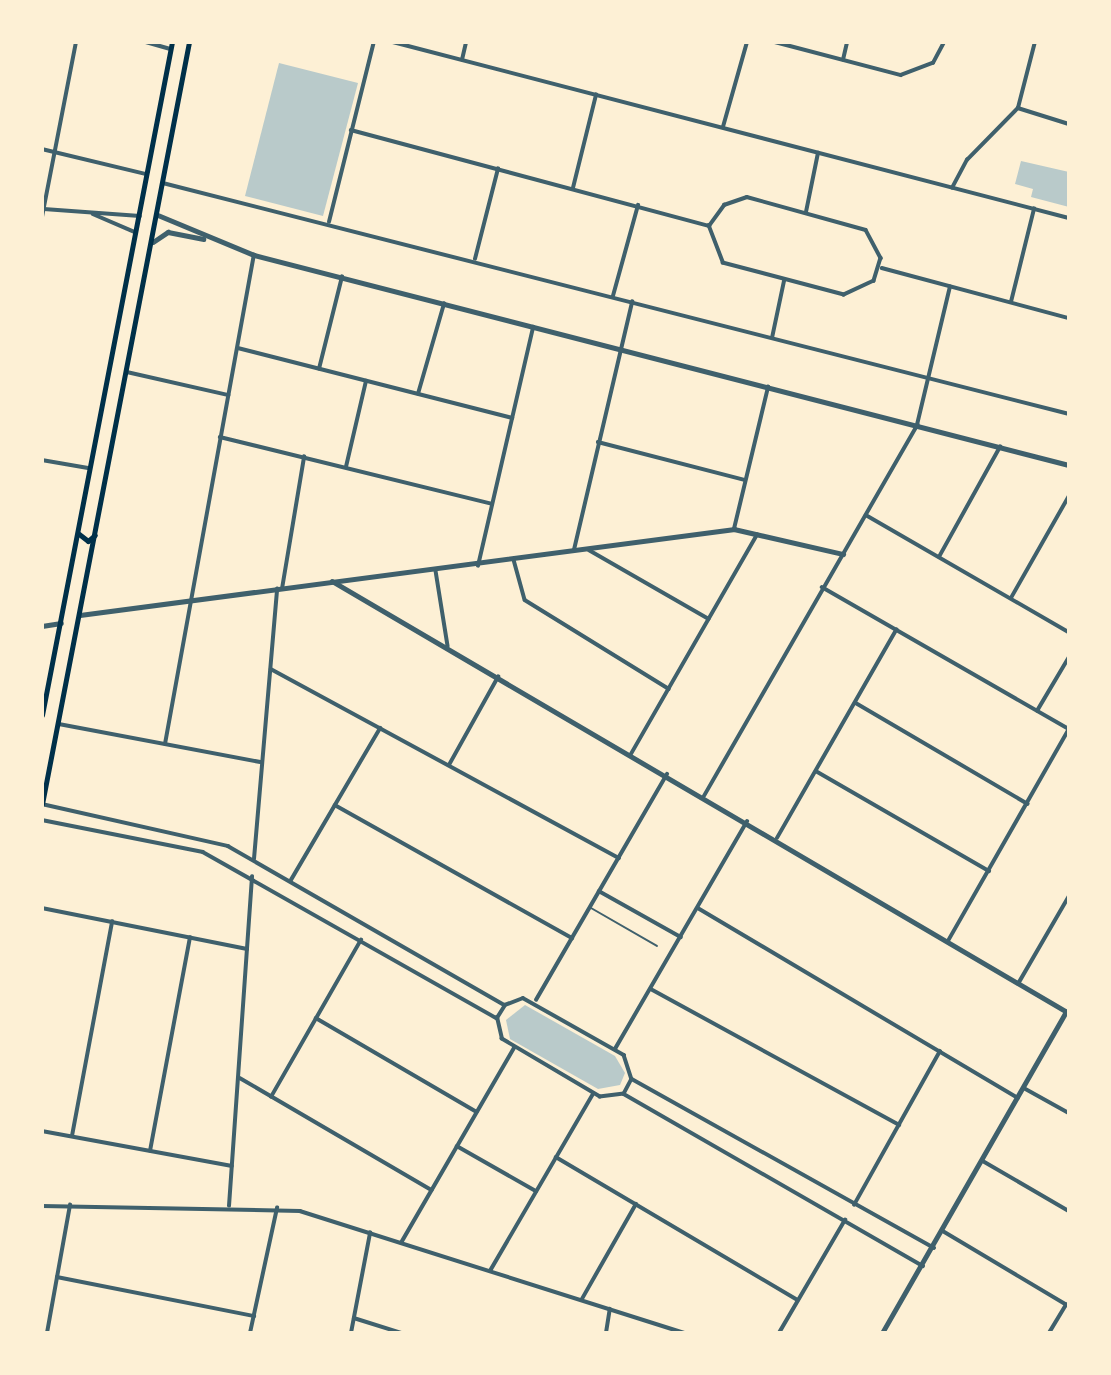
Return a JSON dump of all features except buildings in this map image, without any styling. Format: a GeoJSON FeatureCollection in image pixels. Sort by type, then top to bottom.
{"type":"FeatureCollection","features":[{"type":"Feature","properties":{"kind":"main road"},"geometry":{"type":"LineString","coordinates":[[42,804],[153,242],[189,42]]}},
{"type":"Feature","properties":{"kind":"main road"},"geometry":{"type":"LineString","coordinates":[[42,716],[149,175],[171,45]]}},
{"type":"Feature","properties":{"kind":"main road"},"geometry":{"type":"LineString","coordinates":[[79,531],[88,541],[96,533]]}},
{"type":"Feature","properties":{"kind":"main road"},"geometry":{"type":"LineString","coordinates":[[73,561],[83,555],[90,564]]}},
{"type":"Feature","properties":{"kind":"street"},"geometry":{"type":"LineString","coordinates":[[42,217],[76,42]]}},
{"type":"Feature","properties":{"kind":"street"},"geometry":{"type":"LineString","coordinates":[[146,42],[171,45]]}},
{"type":"Feature","properties":{"kind":"street"},"geometry":{"type":"LineString","coordinates":[[329,222],[374,42]]}},
{"type":"Feature","properties":{"kind":"street"},"geometry":{"type":"LineString","coordinates":[[393,42],[1069,218]]}},
{"type":"Feature","properties":{"kind":"street"},"geometry":{"type":"LineString","coordinates":[[461,60],[466,42]]}},
{"type":"Feature","properties":{"kind":"street"},"geometry":{"type":"LineString","coordinates":[[723,127],[747,42]]}},
{"type":"Feature","properties":{"kind":"street"},"geometry":{"type":"LineString","coordinates":[[775,42],[843,60],[915,74],[933,63],[944,42]]}},
{"type":"Feature","properties":{"kind":"street"},"geometry":{"type":"LineString","coordinates":[[843,60],[847,42]]}},
{"type":"Feature","properties":{"kind":"street"},"geometry":{"type":"LineString","coordinates":[[952,188],[967,160],[1018,108],[1035,42]]}},
{"type":"Feature","properties":{"kind":"street"},"geometry":{"type":"LineString","coordinates":[[573,188],[596,94]]}},
{"type":"Feature","properties":{"kind":"street"},"geometry":{"type":"LineString","coordinates":[[1018,108],[1069,124]]}},
{"type":"Feature","properties":{"kind":"street"},"geometry":{"type":"LineString","coordinates":[[351,130],[709,226]]}},
{"type":"Feature","properties":{"kind":"street"},"geometry":{"type":"LineString","coordinates":[[42,149],[149,175]]}},
{"type":"Feature","properties":{"kind":"street"},"geometry":{"type":"LineString","coordinates":[[806,212],[818,153]]}},
{"type":"Feature","properties":{"kind":"street"},"geometry":{"type":"LineString","coordinates":[[474,260],[498,169]]}},
{"type":"Feature","properties":{"kind":"street"},"geometry":{"type":"LineString","coordinates":[[163,183],[329,222],[1069,414]]}},
{"type":"Feature","properties":{"kind":"street"},"geometry":{"type":"LineString","coordinates":[[709,226],[724,205],[747,197],[866,230],[881,268]]}},
{"type":"Feature","properties":{"kind":"street"},"geometry":{"type":"LineString","coordinates":[[613,296],[638,205]]}},
{"type":"Feature","properties":{"kind":"street"},"geometry":{"type":"LineString","coordinates":[[43,209],[140,216]]}},
{"type":"Feature","properties":{"kind":"street"},"geometry":{"type":"LineString","coordinates":[[1011,303],[1034,209]]}},
{"type":"Feature","properties":{"kind":"street"},"geometry":{"type":"LineString","coordinates":[[93,214],[137,233]]}},
{"type":"Feature","properties":{"kind":"street"},"geometry":{"type":"LineString","coordinates":[[158,215],[214,242]]}},
{"type":"Feature","properties":{"kind":"street"},"geometry":{"type":"LineString","coordinates":[[709,226],[723,263],[784,281],[851,295],[870,287],[881,268]]}},
{"type":"Feature","properties":{"kind":"street"},"geometry":{"type":"LineString","coordinates":[[153,242],[169,233],[214,242],[254,255],[1069,465]]}},
{"type":"Feature","properties":{"kind":"street"},"geometry":{"type":"LineString","coordinates":[[165,744],[254,255]]}},
{"type":"Feature","properties":{"kind":"street"},"geometry":{"type":"LineString","coordinates":[[881,268],[1069,318]]}},
{"type":"Feature","properties":{"kind":"street"},"geometry":{"type":"LineString","coordinates":[[319,369],[342,277]]}},
{"type":"Feature","properties":{"kind":"street"},"geometry":{"type":"LineString","coordinates":[[772,338],[784,281]]}},
{"type":"Feature","properties":{"kind":"street"},"geometry":{"type":"LineString","coordinates":[[704,796],[917,425],[950,287]]}},
{"type":"Feature","properties":{"kind":"street"},"geometry":{"type":"LineString","coordinates":[[573,552],[632,301]]}},
{"type":"Feature","properties":{"kind":"street"},"geometry":{"type":"LineString","coordinates":[[418,394],[444,304]]}},
{"type":"Feature","properties":{"kind":"street"},"geometry":{"type":"LineString","coordinates":[[478,566],[533,327]]}},
{"type":"Feature","properties":{"kind":"street"},"geometry":{"type":"LineString","coordinates":[[237,348],[512,418]]}},
{"type":"Feature","properties":{"kind":"street"},"geometry":{"type":"LineString","coordinates":[[127,372],[228,395]]}},
{"type":"Feature","properties":{"kind":"street"},"geometry":{"type":"LineString","coordinates":[[346,468],[366,381]]}},
{"type":"Feature","properties":{"kind":"street"},"geometry":{"type":"LineString","coordinates":[[734,529],[768,387]]}},
{"type":"Feature","properties":{"kind":"street"},"geometry":{"type":"LineString","coordinates":[[220,437],[492,504]]}},
{"type":"Feature","properties":{"kind":"street"},"geometry":{"type":"LineString","coordinates":[[598,442],[745,480]]}},
{"type":"Feature","properties":{"kind":"street"},"geometry":{"type":"LineString","coordinates":[[939,557],[1000,447]]}},
{"type":"Feature","properties":{"kind":"street"},"geometry":{"type":"LineString","coordinates":[[254,860],[261,762],[280,589],[304,457]]}},
{"type":"Feature","properties":{"kind":"street"},"geometry":{"type":"LineString","coordinates":[[42,460],[91,468]]}},
{"type":"Feature","properties":{"kind":"street"},"geometry":{"type":"LineString","coordinates":[[1011,598],[1069,496]]}},
{"type":"Feature","properties":{"kind":"street"},"geometry":{"type":"LineString","coordinates":[[866,515],[1069,632]]}},
{"type":"Feature","properties":{"kind":"street"},"geometry":{"type":"LineString","coordinates":[[80,615],[332,581],[478,566],[734,529],[843,554]]}},
{"type":"Feature","properties":{"kind":"street"},"geometry":{"type":"LineString","coordinates":[[631,754],[757,535]]}},
{"type":"Feature","properties":{"kind":"street"},"geometry":{"type":"LineString","coordinates":[[589,550],[709,619]]}},
{"type":"Feature","properties":{"kind":"street"},"geometry":{"type":"LineString","coordinates":[[514,561],[524,600],[669,688]]}},
{"type":"Feature","properties":{"kind":"street"},"geometry":{"type":"LineString","coordinates":[[436,571],[447,646]]}},
{"type":"Feature","properties":{"kind":"street"},"geometry":{"type":"LineString","coordinates":[[332,581],[777,838],[1068,1013],[882,1333]]}},
{"type":"Feature","properties":{"kind":"street"},"geometry":{"type":"LineString","coordinates":[[822,587],[1069,729],[948,941]]}},
{"type":"Feature","properties":{"kind":"street"},"geometry":{"type":"LineString","coordinates":[[42,626],[62,623]]}},
{"type":"Feature","properties":{"kind":"street"},"geometry":{"type":"LineString","coordinates":[[777,838],[896,630]]}},
{"type":"Feature","properties":{"kind":"street"},"geometry":{"type":"LineString","coordinates":[[1037,711],[1069,657]]}},
{"type":"Feature","properties":{"kind":"street"},"geometry":{"type":"LineString","coordinates":[[271,669],[618,858]]}},
{"type":"Feature","properties":{"kind":"street"},"geometry":{"type":"LineString","coordinates":[[449,765],[498,677]]}},
{"type":"Feature","properties":{"kind":"street"},"geometry":{"type":"LineString","coordinates":[[856,703],[1028,804]]}},
{"type":"Feature","properties":{"kind":"street"},"geometry":{"type":"LineString","coordinates":[[59,724],[261,762]]}},
{"type":"Feature","properties":{"kind":"street"},"geometry":{"type":"LineString","coordinates":[[291,880],[380,728]]}},
{"type":"Feature","properties":{"kind":"street"},"geometry":{"type":"LineString","coordinates":[[816,771],[989,871]]}},
{"type":"Feature","properties":{"kind":"street"},"geometry":{"type":"LineString","coordinates":[[536,1000],[667,774]]}},
{"type":"Feature","properties":{"kind":"street"},"geometry":{"type":"LineString","coordinates":[[42,804],[200,836],[291,880],[505,1005],[536,1000],[615,1049],[627,1060],[632,1079],[624,1094]]}},
{"type":"Feature","properties":{"kind":"street"},"geometry":{"type":"LineString","coordinates":[[335,805],[572,938]]}},
{"type":"Feature","properties":{"kind":"street"},"geometry":{"type":"LineString","coordinates":[[42,820],[186,846],[252,877],[497,1018]]}},
{"type":"Feature","properties":{"kind":"street"},"geometry":{"type":"LineString","coordinates":[[615,1049],[747,821]]}},
{"type":"Feature","properties":{"kind":"street"},"geometry":{"type":"LineString","coordinates":[[229,1207],[252,877]]}},
{"type":"Feature","properties":{"kind":"street"},"geometry":{"type":"LineString","coordinates":[[599,891],[681,937]]}},
{"type":"Feature","properties":{"kind":"street"},"geometry":{"type":"LineString","coordinates":[[1018,984],[1069,896]]}},
{"type":"Feature","properties":{"kind":"street"},"geometry":{"type":"LineString","coordinates":[[42,908],[247,949]]}},
{"type":"Feature","properties":{"kind":"street"},"geometry":{"type":"LineString","coordinates":[[698,908],[1018,1098]]}},
{"type":"Feature","properties":{"kind":"street"},"geometry":{"type":"LineString","coordinates":[[1061,910],[1069,914]]}},
{"type":"Feature","properties":{"kind":"street"},"geometry":{"type":"LineString","coordinates":[[72,1136],[112,922]]}},
{"type":"Feature","properties":{"kind":"street"},"geometry":{"type":"LineString","coordinates":[[150,1151],[190,937]]}},
{"type":"Feature","properties":{"kind":"street"},"geometry":{"type":"LineString","coordinates":[[271,1097],[361,940]]}},
{"type":"Feature","properties":{"kind":"street"},"geometry":{"type":"LineString","coordinates":[[651,989],[899,1125]]}},
{"type":"Feature","properties":{"kind":"street"},"geometry":{"type":"LineString","coordinates":[[505,1005],[497,1018],[502,1040],[514,1048],[593,1094],[624,1094],[923,1266]]}},
{"type":"Feature","properties":{"kind":"street"},"geometry":{"type":"LineString","coordinates":[[316,1018],[477,1112]]}},
{"type":"Feature","properties":{"kind":"street"},"geometry":{"type":"LineString","coordinates":[[401,1243],[514,1048]]}},
{"type":"Feature","properties":{"kind":"street"},"geometry":{"type":"LineString","coordinates":[[854,1206],[940,1051]]}},
{"type":"Feature","properties":{"kind":"street"},"geometry":{"type":"LineString","coordinates":[[239,1078],[432,1190]]}},
{"type":"Feature","properties":{"kind":"street"},"geometry":{"type":"LineString","coordinates":[[632,1079],[933,1248]]}},
{"type":"Feature","properties":{"kind":"street"},"geometry":{"type":"LineString","coordinates":[[1024,1088],[1069,1114]]}},
{"type":"Feature","properties":{"kind":"street"},"geometry":{"type":"LineString","coordinates":[[489,1271],[593,1094]]}},
{"type":"Feature","properties":{"kind":"street"},"geometry":{"type":"LineString","coordinates":[[42,1131],[232,1166]]}},
{"type":"Feature","properties":{"kind":"street"},"geometry":{"type":"LineString","coordinates":[[457,1146],[536,1191]]}},
{"type":"Feature","properties":{"kind":"street"},"geometry":{"type":"LineString","coordinates":[[556,1157],[798,1300]]}},
{"type":"Feature","properties":{"kind":"street"},"geometry":{"type":"LineString","coordinates":[[983,1161],[1069,1211]]}},
{"type":"Feature","properties":{"kind":"street"},"geometry":{"type":"LineString","coordinates":[[581,1300],[636,1204]]}},
{"type":"Feature","properties":{"kind":"street"},"geometry":{"type":"LineString","coordinates":[[47,1333],[70,1205]]}},
{"type":"Feature","properties":{"kind":"street"},"geometry":{"type":"LineString","coordinates":[[42,1206],[277,1208],[370,1233],[684,1333]]}},
{"type":"Feature","properties":{"kind":"street"},"geometry":{"type":"LineString","coordinates":[[250,1333],[277,1208]]}},
{"type":"Feature","properties":{"kind":"street"},"geometry":{"type":"LineString","coordinates":[[779,1333],[845,1220]]}},
{"type":"Feature","properties":{"kind":"street"},"geometry":{"type":"LineString","coordinates":[[943,1231],[1068,1305],[1049,1333]]}},
{"type":"Feature","properties":{"kind":"street"},"geometry":{"type":"LineString","coordinates":[[351,1333],[370,1233]]}},
{"type":"Feature","properties":{"kind":"street"},"geometry":{"type":"LineString","coordinates":[[57,1277],[254,1316]]}},
{"type":"Feature","properties":{"kind":"street"},"geometry":{"type":"LineString","coordinates":[[606,1333],[610,1310]]}},
{"type":"Feature","properties":{"kind":"street"},"geometry":{"type":"LineString","coordinates":[[354,1318],[402,1333]]}},
{"type":"Feature","properties":{"kind":"lane"},"geometry":{"type":"LineString","coordinates":[[590,907],[657,946]]}},
{"type":"Feature","properties":{"kind":"shaded area"},"geometry":{"type":"Polygon","coordinates":[[[279,63],[358,83],[323,216],[245,196],[279,63]]]}},
{"type":"Feature","properties":{"kind":"shaded area"},"geometry":{"type":"Polygon","coordinates":[[[1021,161],[1069,172],[1069,207],[1031,197],[1033,189],[1015,184],[1021,161]]]}},
{"type":"Feature","properties":{"kind":"shaded area"},"geometry":{"type":"Polygon","coordinates":[[[525,1005],[615,1056],[625,1073],[620,1085],[598,1089],[510,1039],[506,1020],[525,1005]]]}}]}
